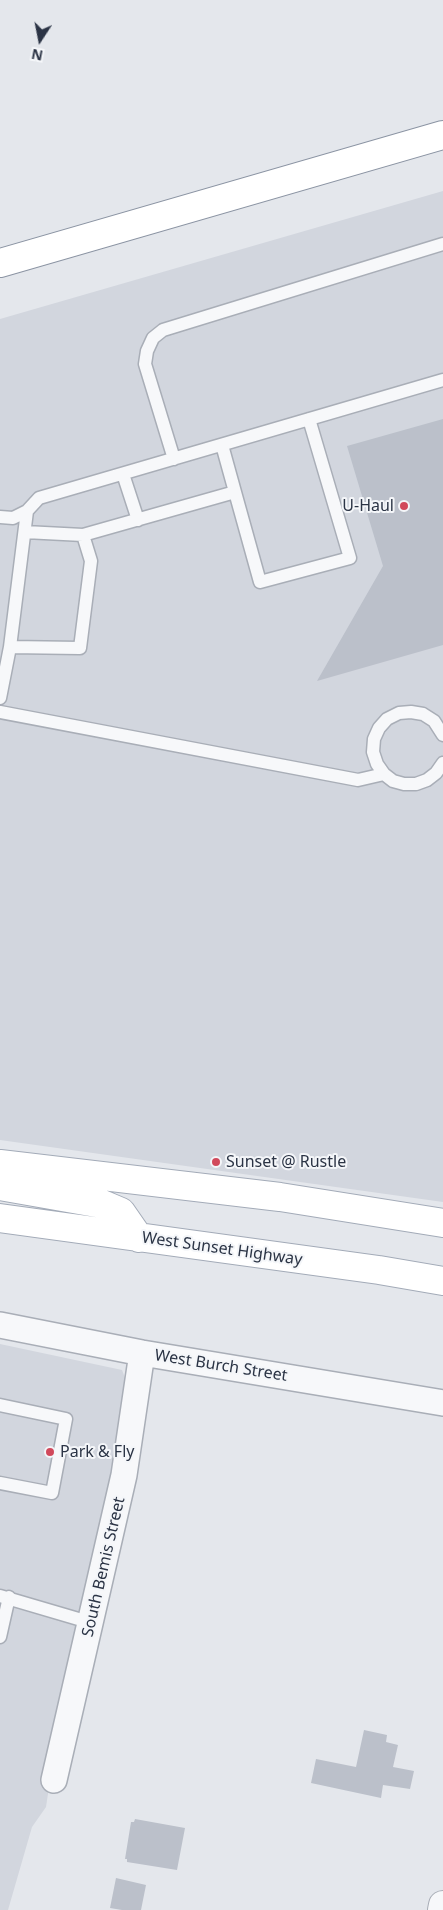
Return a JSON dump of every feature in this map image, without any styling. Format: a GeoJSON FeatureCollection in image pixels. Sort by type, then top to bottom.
{"type":"FeatureCollection","features":[{"type":"Feature","properties":{"kind":"main road"},"geometry":{"type":"LineString","coordinates":[[0,263],[443,135]]}},
{"type":"Feature","properties":{"kind":"main road"},"geometry":{"type":"LineString","coordinates":[[0,1164],[280,1197],[443,1223]]}},
{"type":"Feature","properties":{"kind":"main road"},"geometry":{"type":"LineString","coordinates":[[0,1186],[102,1204],[121,1212],[139,1238]]}},
{"type":"Feature","properties":{"kind":"main road","name":"West Sunset Highway"},"geometry":{"type":"LineString","coordinates":[[0,1218],[443,1280]]}},
{"type":"Feature","properties":{"kind":"street","name":"West Burch Street"},"geometry":{"type":"LineString","coordinates":[[0,1325],[142,1353],[443,1403]]}},
{"type":"Feature","properties":{"kind":"street","name":"South Bemis Street"},"geometry":{"type":"LineString","coordinates":[[54,1780],[92,1623],[124,1475],[142,1353]]}},
{"type":"Feature","properties":{"kind":"street"},"geometry":{"type":"LineString","coordinates":[[442,1910],[443,1906]]}},
{"type":"Feature","properties":{"kind":"lane"},"geometry":{"type":"LineString","coordinates":[[174,459],[146,364],[147,351],[153,338],[163,330],[443,244]]}},
{"type":"Feature","properties":{"kind":"lane"},"geometry":{"type":"LineString","coordinates":[[0,517],[14,518],[27,511],[38,498],[443,380]]}},
{"type":"Feature","properties":{"kind":"lane"},"geometry":{"type":"LineString","coordinates":[[222,445],[260,582],[350,558],[309,419]]}},
{"type":"Feature","properties":{"kind":"lane"},"geometry":{"type":"LineString","coordinates":[[123,474],[138,520]]}},
{"type":"Feature","properties":{"kind":"lane"},"geometry":{"type":"LineString","coordinates":[[25,532],[83,535],[235,492]]}},
{"type":"Feature","properties":{"kind":"lane"},"geometry":{"type":"LineString","coordinates":[[0,698],[10,647],[27,511]]}},
{"type":"Feature","properties":{"kind":"lane"},"geometry":{"type":"LineString","coordinates":[[10,647],[80,648],[91,561],[83,535]]}},
{"type":"Feature","properties":{"kind":"lane"},"geometry":{"type":"LineString","coordinates":[[0,712],[358,780],[384,774]]}},
{"type":"Feature","properties":{"kind":"lane"},"geometry":{"type":"LineString","coordinates":[[443,735],[434,721],[423,714],[399,713],[387,719],[379,728],[374,739],[373,752],[376,764],[384,774],[393,781],[404,784],[416,784],[427,780],[436,773],[443,763]]}},
{"type":"Feature","properties":{"kind":"lane"},"geometry":{"type":"LineString","coordinates":[[0,1406],[66,1419],[52,1493],[0,1483]]}},
{"type":"Feature","properties":{"kind":"lane"},"geometry":{"type":"LineString","coordinates":[[0,1637],[5,1597],[92,1623]]}},
{"type":"Feature","properties":{"kind":"shaded area"},"geometry":{"type":"Polygon","coordinates":[[[443,191],[443,1202],[0,1140],[0,319],[443,191]]]}},
{"type":"Feature","properties":{"kind":"shaded area"},"geometry":{"type":"Polygon","coordinates":[[[0,1344],[122,1370],[127,1383],[118,1470],[63,1694],[46,1807],[32,1827],[8,1910],[0,1910],[0,1344]]]}},
{"type":"Feature","properties":{"kind":"building","name":"U-Haul"},"geometry":{"type":"Polygon","coordinates":[[[443,419],[443,645],[317,681],[383,566],[347,446],[443,419]]]}},
{"type":"Feature","properties":{"kind":"building"},"geometry":{"type":"Polygon","coordinates":[[[364,1730],[387,1735],[386,1742],[398,1745],[393,1767],[414,1771],[410,1789],[383,1785],[381,1798],[311,1783],[316,1759],[356,1767],[364,1730]]]}},
{"type":"Feature","properties":{"kind":"building"},"geometry":{"type":"Polygon","coordinates":[[[135,1819],[185,1828],[177,1870],[127,1862],[127,1859],[125,1859],[131,1822],[134,1822],[135,1819]]]}},
{"type":"Feature","properties":{"kind":"building"},"geometry":{"type":"Polygon","coordinates":[[[116,1878],[146,1885],[141,1910],[110,1908],[116,1878]]]}},
{"type":"Feature","properties":{"kind":"place","name":"U-Haul"},"geometry":{"type":"Point","coordinates":[404,506]}},
{"type":"Feature","properties":{"kind":"place","name":"Sunset @ Rustle"},"geometry":{"type":"Point","coordinates":[216,1162]}},
{"type":"Feature","properties":{"kind":"place","name":"Park & Fly"},"geometry":{"type":"Point","coordinates":[50,1452]}}]}
